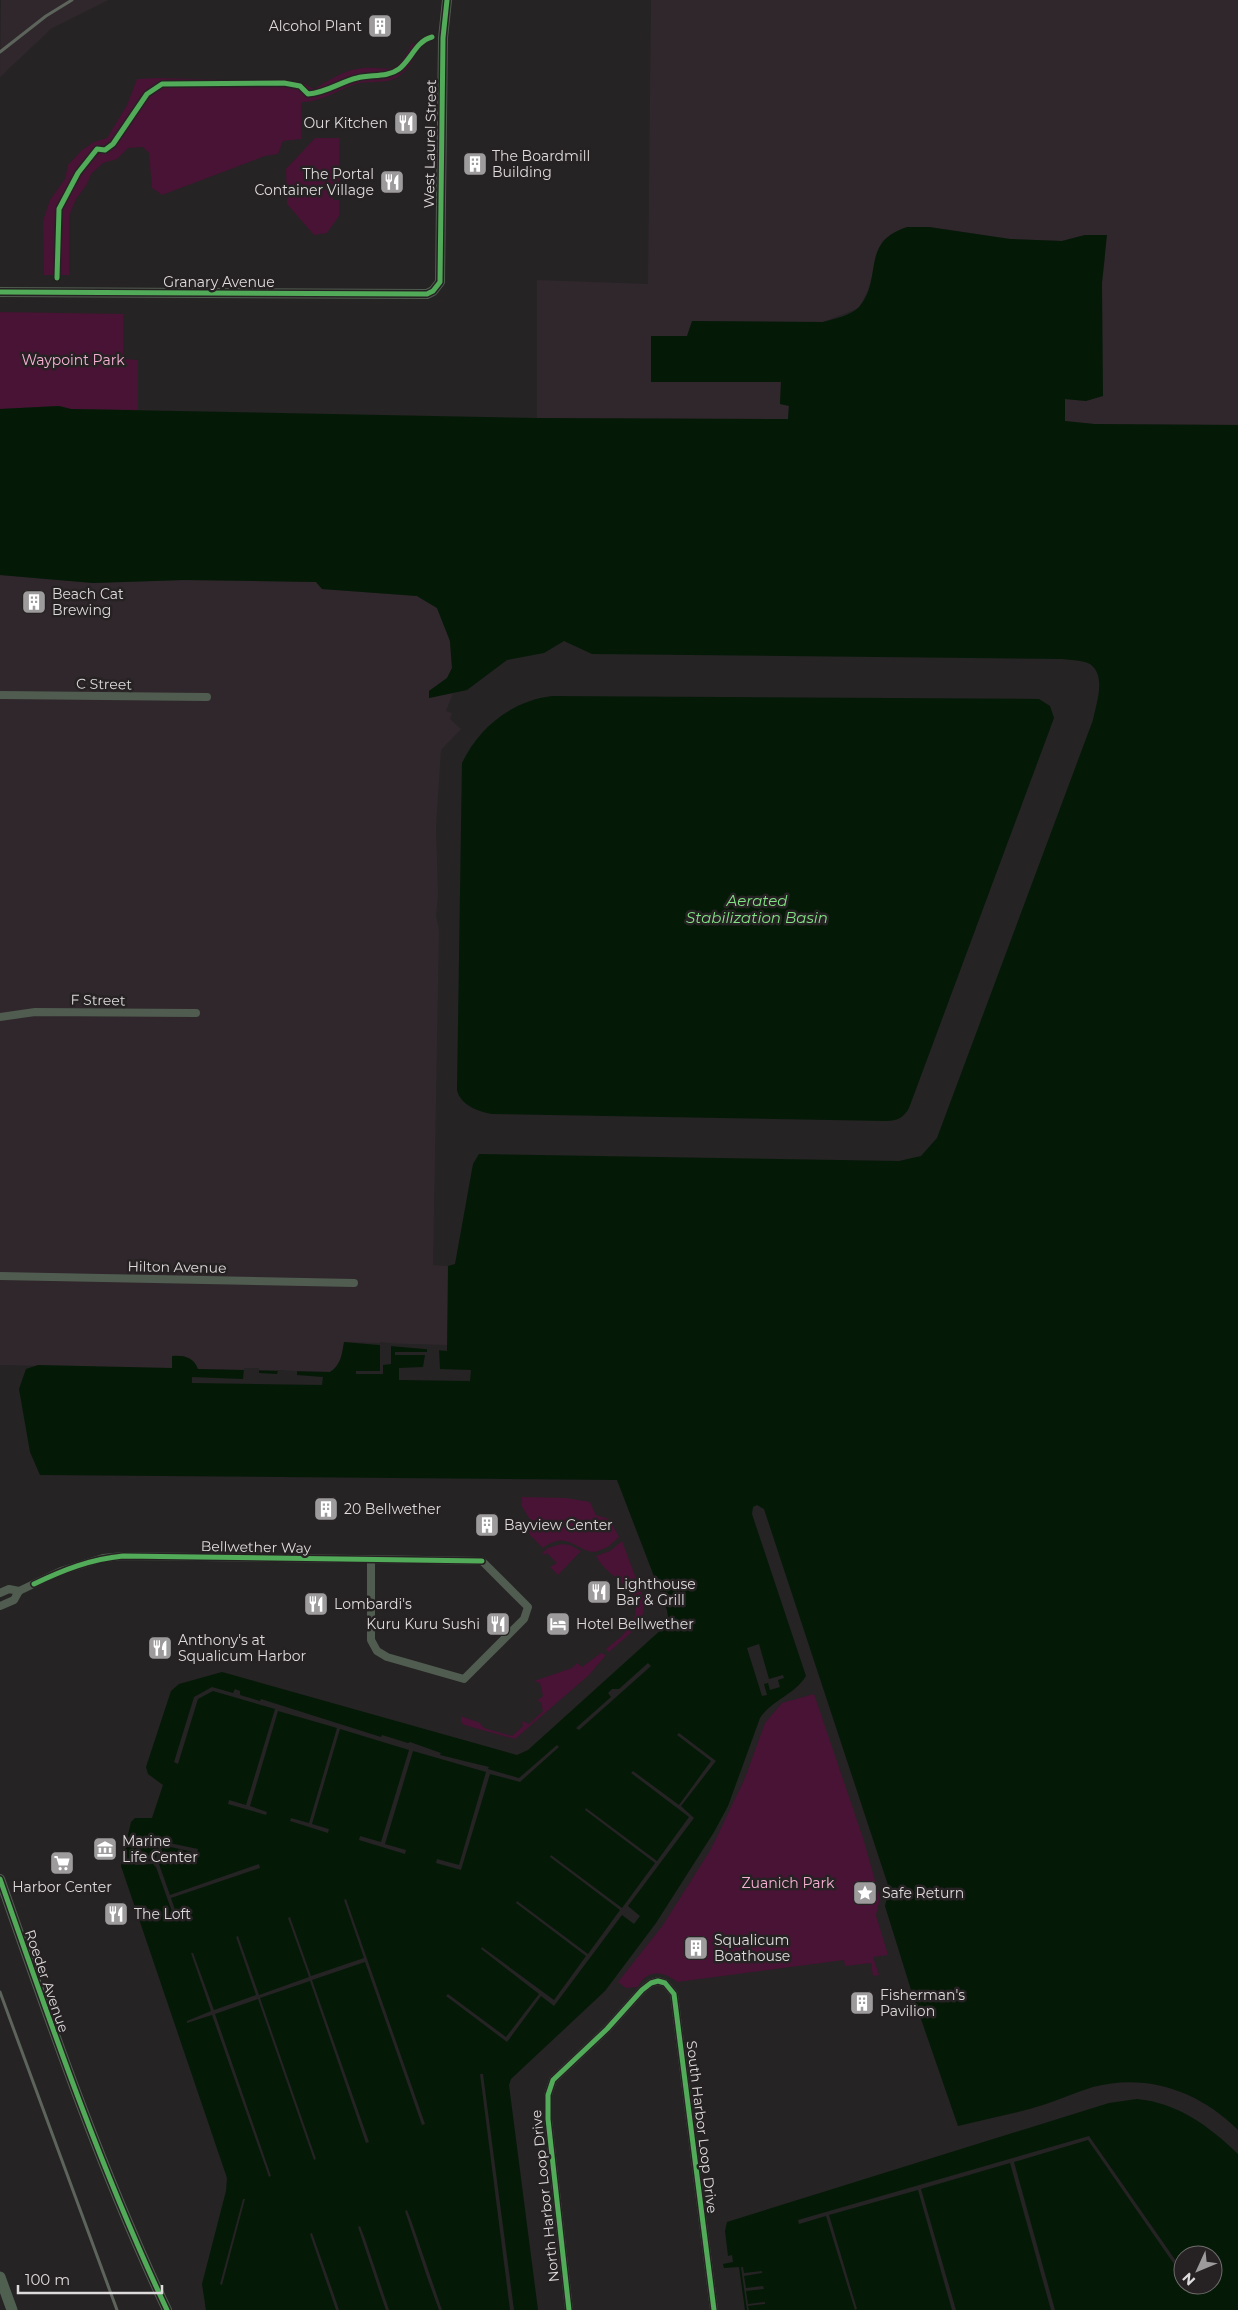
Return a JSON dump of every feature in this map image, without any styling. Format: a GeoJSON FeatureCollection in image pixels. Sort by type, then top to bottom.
{"type":"FeatureCollection","features":[{"type":"Feature","properties":{"kind":"main road"},"geometry":{"type":"LineString","coordinates":[[0,2277],[12,2310]]}},
{"type":"Feature","properties":{"kind":"street","name":"West Laurel Street"},"geometry":{"type":"LineString","coordinates":[[436,288],[440,282],[443,38],[447,0]]}},
{"type":"Feature","properties":{"kind":"street","name":"Granary Avenue"},"geometry":{"type":"LineString","coordinates":[[0,292],[427,294],[436,288]]}},
{"type":"Feature","properties":{"kind":"street","name":"C Street"},"geometry":{"type":"LineString","coordinates":[[0,695],[207,697]]}},
{"type":"Feature","properties":{"kind":"street","name":"F Street"},"geometry":{"type":"LineString","coordinates":[[0,1017],[35,1012],[196,1013]]}},
{"type":"Feature","properties":{"kind":"street","name":"Hilton Avenue"},"geometry":{"type":"LineString","coordinates":[[0,1276],[354,1283]]}},
{"type":"Feature","properties":{"kind":"street","name":"Bellwether Way"},"geometry":{"type":"LineString","coordinates":[[0,1593],[9,1589],[19,1591],[76,1566],[103,1558],[123,1556],[372,1559],[482,1561],[528,1608],[524,1619],[464,1678],[387,1658],[376,1651],[371,1640],[372,1559]]}},
{"type":"Feature","properties":{"kind":"street","name":"Bellwether Way"},"geometry":{"type":"LineString","coordinates":[[0,1606],[14,1600],[19,1591]]}},
{"type":"Feature","properties":{"kind":"street","name":"Roeder Avenue"},"geometry":{"type":"LineString","coordinates":[[0,1879],[82,2113],[124,2218],[167,2310]]}},
{"type":"Feature","properties":{"kind":"street","name":"South Harbor Loop Drive"},"geometry":{"type":"LineString","coordinates":[[637,1996],[646,1986],[658,1981],[665,1983],[674,1994],[714,2310]]}},
{"type":"Feature","properties":{"kind":"street","name":"North Harbor Loop Drive"},"geometry":{"type":"LineString","coordinates":[[568,2310],[548,2119],[548,2095],[551,2084],[557,2075],[607,2029],[637,1996]]}},
{"type":"Feature","properties":{"kind":"shaded area"},"geometry":{"type":"Polygon","coordinates":[[[1,0],[108,0],[52,28],[0,77],[1,0]]]}},
{"type":"Feature","properties":{"kind":"shaded area"},"geometry":{"type":"Polygon","coordinates":[[[651,0],[1238,0],[1238,425],[1094,424],[1065,421],[1065,399],[1086,401],[1105,258],[1085,235],[1062,241],[1010,239],[929,227],[907,227],[882,241],[868,290],[859,308],[823,322],[687,336],[651,382],[781,382],[780,404],[789,405],[788,419],[537,418],[537,280],[648,284],[651,0]]]}},
{"type":"Feature","properties":{"kind":"shaded area"},"geometry":{"type":"Polygon","coordinates":[[[0,575],[93,583],[184,580],[316,582],[322,589],[417,596],[437,608],[450,641],[452,668],[447,678],[429,691],[429,698],[453,693],[446,711],[452,713],[450,719],[461,729],[441,750],[436,826],[438,895],[436,916],[439,930],[433,1265],[448,1266],[450,1345],[344,1342],[341,1359],[335,1369],[330,1372],[0,1365],[0,575]]]}},
{"type":"Feature","properties":{"kind":"green space"},"geometry":{"type":"Polygon","coordinates":[[[412,43],[418,45],[415,55],[405,71],[396,78],[387,81],[356,84],[322,98],[301,102],[301,139],[283,141],[278,154],[265,156],[162,195],[152,188],[149,153],[143,147],[128,148],[117,159],[103,163],[91,174],[87,184],[76,199],[69,216],[69,275],[44,275],[43,221],[50,200],[65,179],[68,165],[82,150],[94,142],[107,138],[127,105],[137,79],[301,82],[314,89],[350,70],[394,67],[400,63],[412,43]]]}},
{"type":"Feature","properties":{"kind":"green space"},"geometry":{"type":"Polygon","coordinates":[[[315,138],[339,138],[339,190],[333,191],[333,200],[339,200],[339,216],[327,233],[314,235],[287,204],[286,169],[315,138]]]}},
{"type":"Feature","properties":{"kind":"green space","name":"Waypoint Park"},"geometry":{"type":"Polygon","coordinates":[[[0,312],[123,314],[123,359],[138,360],[138,410],[71,409],[59,406],[0,409],[0,312]]]}},
{"type":"Feature","properties":{"kind":"green space"},"geometry":{"type":"Polygon","coordinates":[[[522,1497],[566,1498],[590,1502],[596,1515],[609,1519],[619,1537],[608,1547],[595,1552],[582,1549],[565,1541],[552,1543],[543,1548],[529,1534],[532,1523],[521,1505],[522,1497]]]}},
{"type":"Feature","properties":{"kind":"green space"},"geometry":{"type":"Polygon","coordinates":[[[622,1541],[643,1597],[644,1609],[640,1625],[609,1652],[606,1649],[631,1625],[636,1612],[636,1604],[628,1589],[606,1569],[596,1556],[610,1551],[622,1541]]]}},
{"type":"Feature","properties":{"kind":"green space"},"geometry":{"type":"Polygon","coordinates":[[[561,1544],[570,1545],[581,1551],[558,1575],[550,1567],[557,1563],[547,1553],[544,1555],[542,1553],[548,1548],[561,1544]]]}},
{"type":"Feature","properties":{"kind":"green space"},"geometry":{"type":"Polygon","coordinates":[[[601,1653],[606,1655],[589,1675],[515,1739],[464,1725],[461,1722],[461,1716],[480,1723],[484,1728],[512,1736],[523,1726],[522,1721],[529,1724],[543,1711],[541,1702],[537,1701],[543,1696],[540,1683],[534,1681],[572,1668],[577,1663],[582,1667],[601,1653]]]}},
{"type":"Feature","properties":{"kind":"green space","name":"Zuanich Park"},"geometry":{"type":"Polygon","coordinates":[[[814,1694],[863,1838],[880,1898],[876,1915],[888,1955],[873,1957],[879,1975],[873,1976],[871,1963],[845,1966],[844,1960],[677,1982],[667,1976],[656,1974],[646,1977],[638,1987],[626,1988],[618,1982],[663,1925],[711,1849],[745,1778],[765,1723],[782,1703],[814,1694]]]}},
{"type":"Feature","properties":{"kind":"water"},"geometry":{"type":"Polygon","coordinates":[[[907,227],[929,227],[1010,239],[1062,241],[1085,235],[1107,235],[1102,283],[1103,396],[1086,401],[1065,399],[1065,421],[1094,424],[1238,425],[1238,2130],[1223,2116],[1189,2096],[1152,2084],[1133,2082],[1093,2087],[1032,2108],[958,2126],[912,1993],[885,1906],[889,1888],[764,1509],[757,1505],[753,1507],[752,1514],[806,1676],[801,1683],[760,1718],[728,1806],[714,1832],[656,1923],[605,1991],[511,2079],[509,2085],[538,2310],[206,2310],[202,2284],[226,2191],[227,2178],[121,1866],[131,1822],[135,1818],[152,1818],[163,1785],[148,1774],[146,1767],[171,1691],[179,1684],[222,1672],[517,1755],[528,1750],[663,1628],[668,1617],[667,1610],[617,1480],[40,1475],[30,1452],[19,1389],[26,1369],[38,1365],[172,1368],[172,1356],[176,1356],[191,1359],[198,1369],[330,1372],[339,1363],[344,1342],[447,1351],[448,1266],[455,1264],[473,1164],[479,1154],[899,1161],[921,1156],[937,1138],[1093,720],[1099,683],[1095,669],[1090,664],[1062,659],[592,654],[564,641],[544,653],[507,660],[467,690],[429,698],[429,691],[447,678],[452,668],[450,641],[437,608],[417,596],[322,589],[316,582],[184,580],[93,583],[0,575],[0,409],[59,406],[71,409],[537,418],[788,419],[789,406],[780,404],[781,382],[651,382],[651,336],[687,336],[692,321],[823,322],[847,314],[856,310],[866,296],[877,252],[883,242],[892,234],[907,227]]]}},
{"type":"Feature","properties":{"kind":"water","name":"Aerated Stabilization Basin"},"geometry":{"type":"Polygon","coordinates":[[[552,696],[1039,699],[1050,706],[1054,718],[909,1108],[903,1116],[886,1121],[492,1114],[481,1112],[462,1100],[457,1090],[462,763],[478,738],[498,718],[523,704],[552,696]]]}},
{"type":"Feature","properties":{"kind":"water"},"geometry":{"type":"Polygon","coordinates":[[[1137,2099],[1152,2101],[1179,2111],[1204,2125],[1238,2154],[1238,2310],[745,2310],[739,2267],[724,2268],[723,2264],[733,2262],[732,2255],[728,2256],[725,2231],[727,2222],[1109,2103],[1137,2099]]]}},
{"type":"Feature","properties":{"kind":"pier"},"geometry":{"type":"Polygon","coordinates":[[[380,1342],[391,1343],[391,1364],[383,1365],[383,1374],[356,1374],[356,1371],[380,1371],[380,1342]]]}},
{"type":"Feature","properties":{"kind":"pier"},"geometry":{"type":"Polygon","coordinates":[[[427,1347],[439,1348],[440,1369],[471,1370],[470,1381],[399,1380],[399,1368],[423,1367],[425,1355],[395,1355],[395,1352],[427,1352],[427,1347]]]}},
{"type":"Feature","properties":{"kind":"pier"},"geometry":{"type":"Polygon","coordinates":[[[244,1368],[259,1368],[259,1373],[277,1374],[278,1370],[297,1371],[297,1375],[323,1377],[322,1385],[192,1383],[192,1377],[243,1379],[244,1368]]]}},
{"type":"Feature","properties":{"kind":"pier"},"geometry":{"type":"Polygon","coordinates":[[[759,1644],[769,1679],[783,1675],[784,1678],[778,1680],[780,1687],[770,1690],[768,1683],[764,1684],[767,1695],[762,1696],[747,1648],[759,1644]]]}},
{"type":"Feature","properties":{"kind":"pier"},"geometry":{"type":"Polygon","coordinates":[[[648,1663],[651,1666],[579,1730],[576,1728],[611,1697],[608,1693],[612,1689],[619,1689],[648,1663]]]}},
{"type":"Feature","properties":{"kind":"pier"},"geometry":{"type":"Polygon","coordinates":[[[212,1687],[233,1693],[235,1689],[240,1691],[240,1695],[260,1701],[261,1699],[381,1737],[382,1735],[410,1742],[441,1753],[440,1755],[489,1767],[488,1769],[519,1778],[557,1745],[559,1747],[520,1782],[490,1774],[461,1870],[436,1863],[437,1859],[459,1865],[486,1772],[413,1751],[385,1844],[406,1850],[405,1854],[359,1840],[360,1836],[381,1842],[409,1750],[340,1729],[312,1824],[329,1829],[328,1833],[290,1821],[291,1818],[309,1823],[337,1728],[278,1711],[250,1806],[267,1812],[266,1815],[228,1804],[229,1800],[246,1805],[275,1709],[213,1691],[198,1699],[178,1764],[174,1762],[194,1697],[212,1687]]]}},
{"type":"Feature","properties":{"kind":"pier"},"geometry":{"type":"Polygon","coordinates":[[[679,1733],[716,1761],[681,1806],[694,1818],[628,1906],[640,1916],[634,1924],[622,1915],[554,2006],[541,1996],[507,2042],[446,1996],[448,1994],[506,2037],[539,1994],[481,1949],[482,1947],[554,2000],[586,1956],[516,1903],[517,1901],[588,1954],[620,1910],[550,1857],[551,1855],[622,1908],[655,1863],[585,1810],[586,1808],[657,1861],[689,1817],[631,1773],[633,1771],[679,1805],[711,1761],[677,1735],[679,1733]]]}},
{"type":"Feature","properties":{"kind":"pier"},"geometry":{"type":"Polygon","coordinates":[[[160,1841],[198,1849],[197,1853],[162,1845],[159,1864],[170,1895],[259,1864],[260,1868],[171,1898],[178,1919],[175,1920],[156,1867],[153,1864],[135,1865],[135,1861],[153,1861],[156,1858],[160,1841]]]}},
{"type":"Feature","properties":{"kind":"pier"},"geometry":{"type":"Polygon","coordinates":[[[346,1899],[425,2124],[422,2125],[365,1962],[312,1980],[369,2142],[366,2143],[310,1981],[260,1998],[316,2159],[314,2160],[258,1999],[215,2014],[271,2176],[269,2177],[212,2015],[187,2023],[187,2021],[211,2011],[191,1953],[193,1953],[214,2010],[256,1995],[236,1937],[238,1936],[259,1995],[309,1977],[288,1918],[290,1917],[311,1976],[364,1958],[344,1900],[346,1899]]]}},
{"type":"Feature","properties":{"kind":"pier"},"geometry":{"type":"Polygon","coordinates":[[[480,2074],[483,2074],[514,2310],[510,2310],[480,2074]]]}},
{"type":"Feature","properties":{"kind":"pier"},"geometry":{"type":"Polygon","coordinates":[[[1089,2136],[1173,2257],[1173,2263],[1088,2140],[1014,2162],[1055,2310],[1051,2310],[1010,2163],[921,2189],[956,2310],[952,2310],[918,2190],[829,2215],[857,2309],[855,2310],[826,2216],[799,2224],[798,2220],[1089,2136]]]}},
{"type":"Feature","properties":{"kind":"pier"},"geometry":{"type":"Polygon","coordinates":[[[243,2199],[245,2199],[222,2285],[220,2284],[243,2199]]]}},
{"type":"Feature","properties":{"kind":"pier"},"geometry":{"type":"Polygon","coordinates":[[[407,2210],[442,2310],[439,2310],[427,2277],[405,2211],[407,2210]]]}},
{"type":"Feature","properties":{"kind":"pier"},"geometry":{"type":"Polygon","coordinates":[[[360,2226],[389,2310],[386,2310],[380,2293],[358,2227],[360,2226]]]}},
{"type":"Feature","properties":{"kind":"pier"},"geometry":{"type":"Polygon","coordinates":[[[312,2233],[339,2310],[336,2310],[310,2234],[312,2233]]]}},
{"type":"Feature","properties":{"kind":"pier"},"geometry":{"type":"Polygon","coordinates":[[[741,2267],[743,2267],[744,2273],[762,2271],[762,2273],[744,2276],[746,2288],[763,2286],[764,2289],[746,2291],[748,2304],[765,2302],[765,2304],[748,2306],[749,2310],[747,2310],[741,2267]]]}},
{"type":"Feature","properties":{"kind":"railway"},"geometry":{"type":"LineString","coordinates":[[0,52],[46,16],[72,0]]}},
{"type":"Feature","properties":{"kind":"railway"},"geometry":{"type":"LineString","coordinates":[[0,1992],[117,2310]]}},
{"type":"Feature","properties":{"kind":"cycle path"},"geometry":{"type":"LineString","coordinates":[[0,292],[427,294],[433,291],[440,282],[443,38],[447,0]]}},
{"type":"Feature","properties":{"kind":"cycle path"},"geometry":{"type":"LineString","coordinates":[[57,278],[59,209],[78,173],[97,149],[105,150],[113,144],[147,94],[162,84],[284,83],[300,86],[308,94],[315,93],[357,78],[394,72],[403,65],[422,42],[432,37]]}},
{"type":"Feature","properties":{"kind":"cycle path"},"geometry":{"type":"LineString","coordinates":[[34,1584],[77,1566],[123,1556],[482,1561]]}},
{"type":"Feature","properties":{"kind":"cycle path"},"geometry":{"type":"LineString","coordinates":[[0,1879],[78,2097],[120,2204],[167,2310]]}},
{"type":"Feature","properties":{"kind":"cycle path"},"geometry":{"type":"LineString","coordinates":[[569,2310],[548,2119],[548,2095],[553,2080],[607,2029],[642,1990],[651,1983],[658,1981],[665,1983],[674,1994],[714,2310]]}},
{"type":"Feature","properties":{"kind":"place","name":"Alcohol Plant"},"geometry":{"type":"Point","coordinates":[380,26]}},
{"type":"Feature","properties":{"kind":"place","name":"Our Kitchen"},"geometry":{"type":"Point","coordinates":[406,123]}},
{"type":"Feature","properties":{"kind":"place","name":"The Boardmill Building"},"geometry":{"type":"Point","coordinates":[475,164]}},
{"type":"Feature","properties":{"kind":"place","name":"The Portal Container Village"},"geometry":{"type":"Point","coordinates":[392,182]}},
{"type":"Feature","properties":{"kind":"place","name":"Beach Cat Brewing"},"geometry":{"type":"Point","coordinates":[34,602]}},
{"type":"Feature","properties":{"kind":"place","name":"20 Bellwether"},"geometry":{"type":"Point","coordinates":[326,1509]}},
{"type":"Feature","properties":{"kind":"place","name":"Bayview Center"},"geometry":{"type":"Point","coordinates":[487,1525]}},
{"type":"Feature","properties":{"kind":"place","name":"Lighthouse Bar & Grill"},"geometry":{"type":"Point","coordinates":[599,1592]}},
{"type":"Feature","properties":{"kind":"place","name":"Lombardi's"},"geometry":{"type":"Point","coordinates":[316,1604]}},
{"type":"Feature","properties":{"kind":"place","name":"Kuru Kuru Sushi"},"geometry":{"type":"Point","coordinates":[498,1624]}},
{"type":"Feature","properties":{"kind":"place","name":"Hotel Bellwether"},"geometry":{"type":"Point","coordinates":[558,1624]}},
{"type":"Feature","properties":{"kind":"place","name":"Anthony's at Squalicum Harbor"},"geometry":{"type":"Point","coordinates":[160,1648]}},
{"type":"Feature","properties":{"kind":"place","name":"Marine Life Center"},"geometry":{"type":"Point","coordinates":[105,1849]}},
{"type":"Feature","properties":{"kind":"place","name":"Harbor Center"},"geometry":{"type":"Point","coordinates":[62,1863]}},
{"type":"Feature","properties":{"kind":"place","name":"Safe Return"},"geometry":{"type":"Point","coordinates":[865,1893]}},
{"type":"Feature","properties":{"kind":"place","name":"The Loft"},"geometry":{"type":"Point","coordinates":[116,1914]}},
{"type":"Feature","properties":{"kind":"place","name":"Squalicum Boathouse"},"geometry":{"type":"Point","coordinates":[696,1948]}},
{"type":"Feature","properties":{"kind":"place","name":"Fisherman's Pavilion"},"geometry":{"type":"Point","coordinates":[862,2003]}}]}
